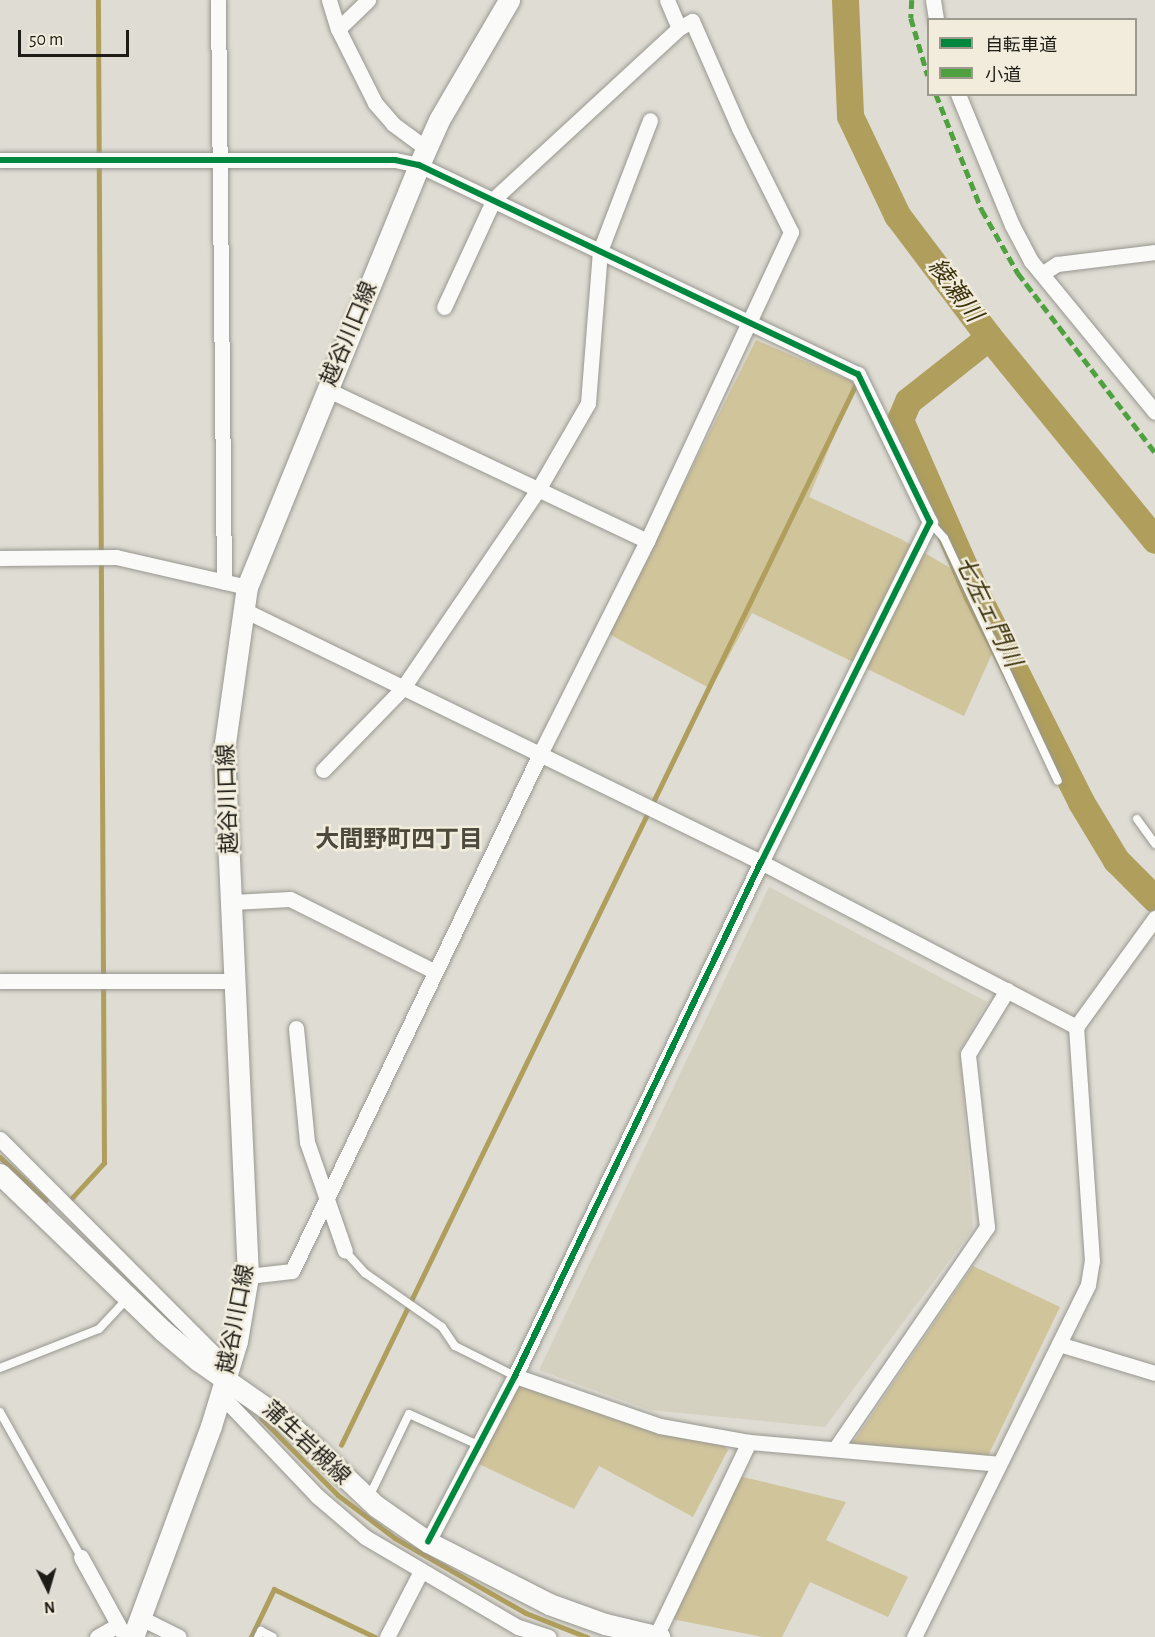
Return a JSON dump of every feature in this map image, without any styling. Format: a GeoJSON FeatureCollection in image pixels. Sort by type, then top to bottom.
{"type":"FeatureCollection","features":[{"type":"Feature","properties":{"kind":"main road","name":"越谷川口線"},"geometry":{"type":"LineString","coordinates":[[129,1629],[225,1380],[248,1276],[224,750],[247,588],[326,389],[423,157],[508,0]]}},
{"type":"Feature","properties":{"kind":"main road","name":"蒲生岩槻線"},"geometry":{"type":"LineString","coordinates":[[0,1174],[128,1297],[199,1361],[289,1424],[368,1500],[428,1542],[603,1630],[658,1636]]}},
{"type":"Feature","properties":{"kind":"street"},"geometry":{"type":"LineString","coordinates":[[218,0],[224,582]]}},
{"type":"Feature","properties":{"kind":"street"},"geometry":{"type":"LineString","coordinates":[[329,0],[338,28],[375,103],[423,157],[494,200],[858,374],[930,522],[761,862],[515,1376],[476,1444],[428,1542]]}},
{"type":"Feature","properties":{"kind":"street"},"geometry":{"type":"LineString","coordinates":[[338,28],[368,0]]}},
{"type":"Feature","properties":{"kind":"street"},"geometry":{"type":"LineString","coordinates":[[667,0],[678,28]]}},
{"type":"Feature","properties":{"kind":"street"},"geometry":{"type":"LineString","coordinates":[[933,0],[936,18]]}},
{"type":"Feature","properties":{"kind":"street"},"geometry":{"type":"LineString","coordinates":[[248,1276],[292,1272],[324,1198],[434,971],[647,541],[791,232],[739,128],[692,21],[678,28],[494,200],[444,307]]}},
{"type":"Feature","properties":{"kind":"street"},"geometry":{"type":"LineString","coordinates":[[959,96],[1012,225],[1042,273],[1155,412]]}},
{"type":"Feature","properties":{"kind":"street"},"geometry":{"type":"LineString","coordinates":[[323,770],[402,689],[539,488],[588,403],[600,251],[650,120]]}},
{"type":"Feature","properties":{"kind":"street"},"geometry":{"type":"LineString","coordinates":[[0,160],[220,162],[395,160],[423,157]]}},
{"type":"Feature","properties":{"kind":"street"},"geometry":{"type":"LineString","coordinates":[[1042,273],[1057,264],[1155,252]]}},
{"type":"Feature","properties":{"kind":"street"},"geometry":{"type":"LineString","coordinates":[[326,389],[647,541]]}},
{"type":"Feature","properties":{"kind":"street"},"geometry":{"type":"LineString","coordinates":[[0,558],[116,557],[247,588]]}},
{"type":"Feature","properties":{"kind":"street"},"geometry":{"type":"LineString","coordinates":[[244,610],[402,689],[541,752],[761,862],[1076,1027]]}},
{"type":"Feature","properties":{"kind":"street"},"geometry":{"type":"LineString","coordinates":[[232,902],[290,899],[434,971]]}},
{"type":"Feature","properties":{"kind":"street"},"geometry":{"type":"LineString","coordinates":[[914,1637],[1088,1285],[1092,1261],[1076,1027],[1155,918]]}},
{"type":"Feature","properties":{"kind":"street"},"geometry":{"type":"LineString","coordinates":[[0,981],[235,981]]}},
{"type":"Feature","properties":{"kind":"street"},"geometry":{"type":"LineString","coordinates":[[835,1449],[987,1227],[968,1054],[1007,990]]}},
{"type":"Feature","properties":{"kind":"street"},"geometry":{"type":"LineString","coordinates":[[296,1028],[307,1142],[324,1198],[345,1251]]}},
{"type":"Feature","properties":{"kind":"street"},"geometry":{"type":"LineString","coordinates":[[0,1138],[225,1380],[317,1496],[365,1537],[518,1626],[548,1637]]}},
{"type":"Feature","properties":{"kind":"street"},"geometry":{"type":"LineString","coordinates":[[1059,1344],[1155,1373]]}},
{"type":"Feature","properties":{"kind":"street"},"geometry":{"type":"LineString","coordinates":[[515,1376],[660,1426],[749,1442],[999,1464]]}},
{"type":"Feature","properties":{"kind":"street"},"geometry":{"type":"LineString","coordinates":[[658,1636],[749,1442]]}},
{"type":"Feature","properties":{"kind":"street"},"geometry":{"type":"LineString","coordinates":[[81,1557],[129,1629]]}},
{"type":"Feature","properties":{"kind":"street"},"geometry":{"type":"LineString","coordinates":[[387,1637],[421,1571]]}},
{"type":"Feature","properties":{"kind":"street"},"geometry":{"type":"LineString","coordinates":[[97,1637],[129,1629],[179,1637]]}},
{"type":"Feature","properties":{"kind":"lane"},"geometry":{"type":"LineString","coordinates":[[930,522],[944,538],[1059,781]]}},
{"type":"Feature","properties":{"kind":"lane"},"geometry":{"type":"LineString","coordinates":[[1137,819],[1155,844]]}},
{"type":"Feature","properties":{"kind":"lane"},"geometry":{"type":"LineString","coordinates":[[345,1251],[365,1273],[442,1327],[455,1346],[515,1376]]}},
{"type":"Feature","properties":{"kind":"lane"},"geometry":{"type":"LineString","coordinates":[[0,1368],[99,1329],[128,1297]]}},
{"type":"Feature","properties":{"kind":"lane"},"geometry":{"type":"LineString","coordinates":[[0,1412],[81,1557]]}},
{"type":"Feature","properties":{"kind":"lane"},"geometry":{"type":"LineString","coordinates":[[368,1500],[409,1414],[476,1444]]}},
{"type":"Feature","properties":{"kind":"lane"},"geometry":{"type":"LineString","coordinates":[[258,1637],[261,1631],[273,1637]]}},
{"type":"Feature","properties":{"kind":"shaded area"},"geometry":{"type":"Polygon","coordinates":[[[756,340],[856,383],[809,497],[901,539],[957,572],[995,647],[964,716],[752,613],[711,689],[609,634],[756,340]]]}},
{"type":"Feature","properties":{"kind":"shaded area"},"geometry":{"type":"Polygon","coordinates":[[[769,887],[987,1002],[960,1051],[973,1229],[825,1427],[649,1410],[539,1370],[769,887]]]}},
{"type":"Feature","properties":{"kind":"shaded area"},"geometry":{"type":"Polygon","coordinates":[[[973,1266],[1060,1307],[988,1456],[852,1444],[973,1266]]]}},
{"type":"Feature","properties":{"kind":"shaded area"},"geometry":{"type":"Polygon","coordinates":[[[519,1383],[616,1420],[718,1440],[728,1450],[693,1517],[599,1466],[574,1509],[479,1464],[519,1383]]]}},
{"type":"Feature","properties":{"kind":"shaded area"},"geometry":{"type":"Polygon","coordinates":[[[739,1476],[846,1502],[826,1540],[908,1577],[888,1617],[810,1582],[782,1637],[763,1637],[672,1619],[739,1476]]]}},
{"type":"Feature","properties":{"kind":"waterway"},"geometry":{"type":"LineString","coordinates":[[71,1199],[104,1163],[98,0]]}},
{"type":"Feature","properties":{"kind":"waterway","name":"綾瀬川"},"geometry":{"type":"LineString","coordinates":[[845,0],[850,116],[897,215],[989,337],[1155,540]]}},
{"type":"Feature","properties":{"kind":"waterway","name":"七左ェ門川"},"geometry":{"type":"LineString","coordinates":[[989,337],[908,401],[900,420],[977,595],[1081,802],[1116,860],[1155,899]]}},
{"type":"Feature","properties":{"kind":"waterway"},"geometry":{"type":"LineString","coordinates":[[341,1445],[857,382]]}},
{"type":"Feature","properties":{"kind":"waterway"},"geometry":{"type":"LineString","coordinates":[[0,1157],[46,1200]]}},
{"type":"Feature","properties":{"kind":"waterway"},"geometry":{"type":"LineString","coordinates":[[261,1418],[338,1495],[395,1538],[526,1613],[587,1637]]}},
{"type":"Feature","properties":{"kind":"waterway"},"geometry":{"type":"LineString","coordinates":[[251,1637],[274,1589],[375,1637]]}},
{"type":"Feature","properties":{"kind":"marked path"},"geometry":{"type":"LineString","coordinates":[[912,0],[911,18],[927,73]]}},
{"type":"Feature","properties":{"kind":"marked path"},"geometry":{"type":"LineString","coordinates":[[937,96],[982,210],[1018,273],[1155,452]]}},
{"type":"Feature","properties":{"kind":"cycle path"},"geometry":{"type":"LineString","coordinates":[[0,160],[395,160],[419,165],[858,374],[930,522],[761,862],[515,1376],[428,1542]]}},
{"type":"Feature","properties":{"kind":"district","name":"大間野町四丁目"},"geometry":{"type":"Point","coordinates":[399,841]}}]}
